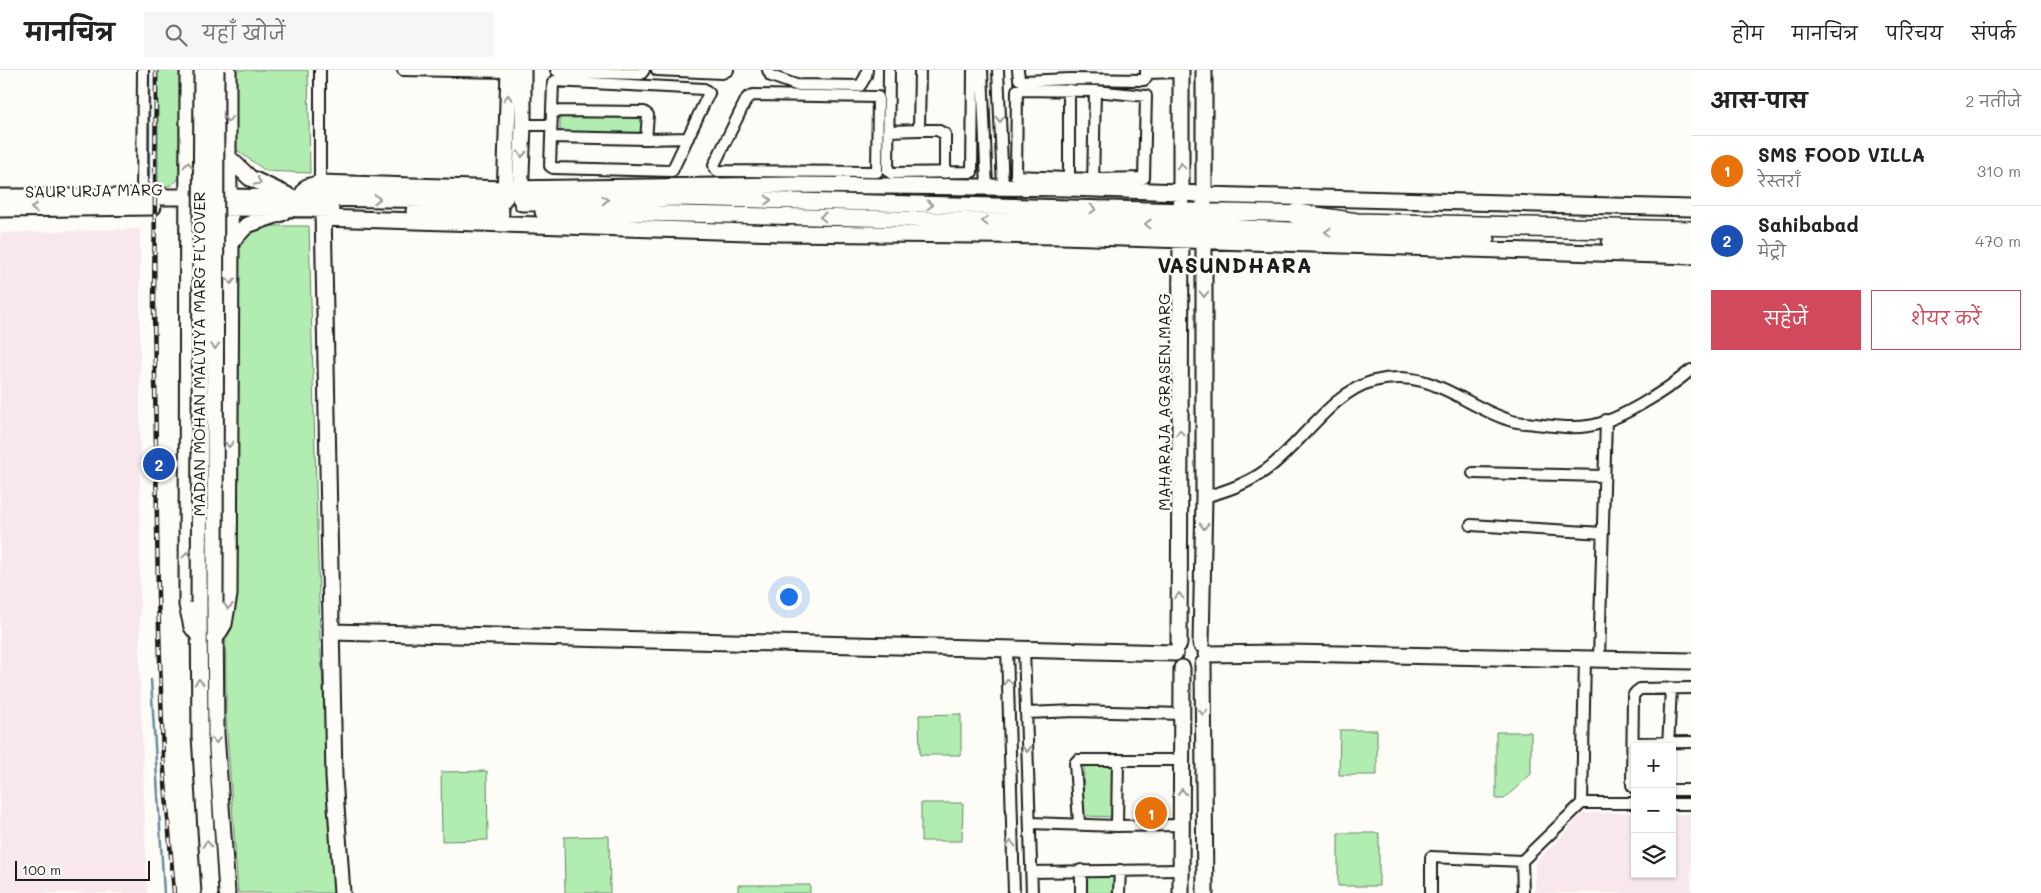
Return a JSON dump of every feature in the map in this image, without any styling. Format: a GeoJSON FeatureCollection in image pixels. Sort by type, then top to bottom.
{"type":"FeatureCollection","features":[{"type":"Feature","properties":{"kind":"highway"},"geometry":{"type":"LineString","coordinates":[[1296,214],[1357,223],[1691,231]]}},
{"type":"Feature","properties":{"kind":"street"},"geometry":{"type":"LineString","coordinates":[[142,196],[143,70]]}},
{"type":"Feature","properties":{"kind":"street"},"geometry":{"type":"LineString","coordinates":[[188,70],[187,605],[192,627],[199,636]]}},
{"type":"Feature","properties":{"kind":"street","name":"MADAN MOHAN MALVIYA MARG FLYOVER"},"geometry":{"type":"LineString","coordinates":[[202,70],[199,636],[200,736],[210,893]]}},
{"type":"Feature","properties":{"kind":"street","name":"MADAN MOHAN MALVIYA MARG FLYOVER"},"geometry":{"type":"LineString","coordinates":[[216,70],[216,734],[226,893]]}},
{"type":"Feature","properties":{"kind":"street"},"geometry":{"type":"LineString","coordinates":[[215,639],[224,624],[229,595],[231,242],[228,157],[228,70]]}},
{"type":"Feature","properties":{"kind":"street"},"geometry":{"type":"LineString","coordinates":[[320,70],[320,183]]}},
{"type":"Feature","properties":{"kind":"street"},"geometry":{"type":"LineString","coordinates":[[403,70],[513,71]]}},
{"type":"Feature","properties":{"kind":"street"},"geometry":{"type":"LineString","coordinates":[[556,70],[559,72],[641,74],[644,70]]}},
{"type":"Feature","properties":{"kind":"street"},"geometry":{"type":"LineString","coordinates":[[657,70],[722,73],[728,70]]}},
{"type":"Feature","properties":{"kind":"street"},"geometry":{"type":"LineString","coordinates":[[768,70],[771,76],[796,85],[860,86],[866,76],[866,70]]}},
{"type":"Feature","properties":{"kind":"street"},"geometry":{"type":"LineString","coordinates":[[888,70],[888,170],[894,180]]}},
{"type":"Feature","properties":{"kind":"street"},"geometry":{"type":"LineString","coordinates":[[920,70],[920,130]]}},
{"type":"Feature","properties":{"kind":"street"},"geometry":{"type":"LineString","coordinates":[[894,180],[945,173],[969,173],[973,170],[973,70]]}},
{"type":"Feature","properties":{"kind":"street"},"geometry":{"type":"LineString","coordinates":[[982,70],[987,188]]}},
{"type":"Feature","properties":{"kind":"street"},"geometry":{"type":"LineString","coordinates":[[998,70],[1003,188]]}},
{"type":"Feature","properties":{"kind":"street"},"geometry":{"type":"LineString","coordinates":[[1018,70],[1019,79],[1023,82],[1070,79],[1144,80],[1146,72],[1181,71]]}},
{"type":"Feature","properties":{"kind":"street"},"geometry":{"type":"LineString","coordinates":[[1204,70],[1203,654],[1205,893]]}},
{"type":"Feature","properties":{"kind":"street"},"geometry":{"type":"LineString","coordinates":[[510,200],[506,173],[513,71]]}},
{"type":"Feature","properties":{"kind":"street"},"geometry":{"type":"LineString","coordinates":[[510,200],[523,125],[513,71]]}},
{"type":"Feature","properties":{"kind":"street","name":"MAHARAJA AGRASEN MARG"},"geometry":{"type":"LineString","coordinates":[[1177,649],[1181,71]]}},
{"type":"Feature","properties":{"kind":"street"},"geometry":{"type":"LineString","coordinates":[[555,81],[707,90],[709,93],[675,168],[670,172],[552,168],[550,166],[551,125],[553,83],[555,81]]}},
{"type":"Feature","properties":{"kind":"street"},"geometry":{"type":"LineString","coordinates":[[1093,184],[1144,178],[1146,96],[1095,91],[1018,90],[1016,176],[1069,183],[1204,195],[1691,208]]}},
{"type":"Feature","properties":{"kind":"street"},"geometry":{"type":"LineString","coordinates":[[1069,90],[1069,183]]}},
{"type":"Feature","properties":{"kind":"street"},"geometry":{"type":"LineString","coordinates":[[1093,184],[1095,91]]}},
{"type":"Feature","properties":{"kind":"street"},"geometry":{"type":"LineString","coordinates":[[323,214],[795,178],[876,173],[878,97],[754,95],[747,98],[714,165],[718,171],[795,178],[894,180],[987,188],[1069,183]]}},
{"type":"Feature","properties":{"kind":"street"},"geometry":{"type":"LineString","coordinates":[[552,111],[644,112],[648,115],[646,139]]}},
{"type":"Feature","properties":{"kind":"street"},"geometry":{"type":"LineString","coordinates":[[523,125],[551,125]]}},
{"type":"Feature","properties":{"kind":"street"},"geometry":{"type":"LineString","coordinates":[[888,131],[937,130],[945,134],[945,173]]}},
{"type":"Feature","properties":{"kind":"street"},"geometry":{"type":"LineString","coordinates":[[551,137],[688,138]]}},
{"type":"Feature","properties":{"kind":"street"},"geometry":{"type":"LineString","coordinates":[[228,157],[250,178],[295,202],[323,214],[780,234],[1061,236],[1181,226]]}},
{"type":"Feature","properties":{"kind":"street"},"geometry":{"type":"LineString","coordinates":[[231,242],[247,224],[295,202],[307,187],[320,183],[510,200],[545,212],[1204,226],[1570,243],[1691,243]]}},
{"type":"Feature","properties":{"kind":"street","name":"SAUR URJA MARG"},"geometry":{"type":"LineString","coordinates":[[0,197],[142,196],[188,202]]}},
{"type":"Feature","properties":{"kind":"street"},"geometry":{"type":"LineString","coordinates":[[188,202],[678,198],[1204,226],[1691,256]]}},
{"type":"Feature","properties":{"kind":"street","name":"SAUR URJA MARG"},"geometry":{"type":"LineString","coordinates":[[0,209],[188,202]]}},
{"type":"Feature","properties":{"kind":"street"},"geometry":{"type":"LineString","coordinates":[[545,212],[563,226]]}},
{"type":"Feature","properties":{"kind":"street"},"geometry":{"type":"LineString","coordinates":[[323,214],[334,777],[342,893]]}},
{"type":"Feature","properties":{"kind":"street"},"geometry":{"type":"LineString","coordinates":[[1204,226],[1296,214],[1575,220],[1691,225]]}},
{"type":"Feature","properties":{"kind":"street"},"geometry":{"type":"LineString","coordinates":[[1204,497],[1232,490],[1267,470],[1350,392],[1373,382],[1405,377],[1424,380],[1510,420],[1552,426],[1589,426],[1627,412],[1679,380],[1691,370]]}},
{"type":"Feature","properties":{"kind":"street"},"geometry":{"type":"LineString","coordinates":[[1431,893],[1431,858],[1522,861],[1582,803],[1603,533],[1606,420]]}},
{"type":"Feature","properties":{"kind":"street"},"geometry":{"type":"LineString","coordinates":[[1473,472],[1604,476]]}},
{"type":"Feature","properties":{"kind":"street"},"geometry":{"type":"LineString","coordinates":[[1471,526],[1603,533]]}},
{"type":"Feature","properties":{"kind":"street"},"geometry":{"type":"LineString","coordinates":[[331,632],[1007,648],[1177,649],[1188,640],[1192,640],[1203,654]]}},
{"type":"Feature","properties":{"kind":"street"},"geometry":{"type":"LineString","coordinates":[[1007,648],[1011,849],[1014,893]]}},
{"type":"Feature","properties":{"kind":"street"},"geometry":{"type":"LineString","coordinates":[[1024,648],[1032,893]]}},
{"type":"Feature","properties":{"kind":"street"},"geometry":{"type":"LineString","coordinates":[[1177,649],[1177,662],[1182,668],[1181,893]]}},
{"type":"Feature","properties":{"kind":"street"},"geometry":{"type":"LineString","coordinates":[[1203,654],[1691,661]]}},
{"type":"Feature","properties":{"kind":"street"},"geometry":{"type":"LineString","coordinates":[[1182,668],[1195,670],[1203,654]]}},
{"type":"Feature","properties":{"kind":"street"},"geometry":{"type":"LineString","coordinates":[[1668,743],[1671,688]]}},
{"type":"Feature","properties":{"kind":"street"},"geometry":{"type":"LineString","coordinates":[[1634,743],[1633,696],[1636,692],[1640,689],[1691,688]]}},
{"type":"Feature","properties":{"kind":"street"},"geometry":{"type":"LineString","coordinates":[[1026,713],[1076,711],[1182,714]]}},
{"type":"Feature","properties":{"kind":"street"},"geometry":{"type":"LineString","coordinates":[[1676,743],[1691,742]]}},
{"type":"Feature","properties":{"kind":"street"},"geometry":{"type":"LineString","coordinates":[[1117,826],[1118,760]]}},
{"type":"Feature","properties":{"kind":"street"},"geometry":{"type":"LineString","coordinates":[[1078,823],[1076,761],[1182,760]]}},
{"type":"Feature","properties":{"kind":"street"},"geometry":{"type":"LineString","coordinates":[[1676,790],[1691,790]]}},
{"type":"Feature","properties":{"kind":"street"},"geometry":{"type":"LineString","coordinates":[[1582,803],[1631,803]]}},
{"type":"Feature","properties":{"kind":"street"},"geometry":{"type":"LineString","coordinates":[[1676,804],[1691,804]]}},
{"type":"Feature","properties":{"kind":"street"},"geometry":{"type":"LineString","coordinates":[[1030,823],[1078,823],[1117,826],[1181,825]]}},
{"type":"Feature","properties":{"kind":"street"},"geometry":{"type":"LineString","coordinates":[[1522,861],[1523,893]]}},
{"type":"Feature","properties":{"kind":"street"},"geometry":{"type":"LineString","coordinates":[[1080,870],[1081,893]]}},
{"type":"Feature","properties":{"kind":"street"},"geometry":{"type":"LineString","coordinates":[[1119,893],[1120,870]]}},
{"type":"Feature","properties":{"kind":"street"},"geometry":{"type":"LineString","coordinates":[[1031,872],[1181,870]]}},
{"type":"Feature","properties":{"kind":"shaded area"},"geometry":{"type":"Polygon","coordinates":[[[140,229],[140,668],[147,893],[0,893],[0,233],[140,229]]]}},
{"type":"Feature","properties":{"kind":"shaded area"},"geometry":{"type":"Polygon","coordinates":[[[1584,813],[1631,813],[1631,878],[1676,878],[1676,814],[1691,814],[1691,893],[1535,893],[1535,863],[1584,813]]]}},
{"type":"Feature","properties":{"kind":"green space"},"geometry":{"type":"Polygon","coordinates":[[[158,70],[185,70],[182,176],[172,185],[158,188],[158,70]]]}},
{"type":"Feature","properties":{"kind":"green space"},"geometry":{"type":"Polygon","coordinates":[[[223,70],[308,70],[310,173],[266,171],[235,149],[223,70]]]}},
{"type":"Feature","properties":{"kind":"green space"},"geometry":{"type":"Polygon","coordinates":[[[560,114],[642,116],[641,135],[560,133],[560,114]]]}},
{"type":"Feature","properties":{"kind":"green space"},"geometry":{"type":"Polygon","coordinates":[[[264,226],[309,226],[320,637],[335,893],[238,893],[226,717],[224,273],[233,248],[240,237],[264,226]]]}},
{"type":"Feature","properties":{"kind":"green space"},"geometry":{"type":"Polygon","coordinates":[[[961,714],[961,755],[920,755],[919,715],[961,714]]]}},
{"type":"Feature","properties":{"kind":"green space"},"geometry":{"type":"Polygon","coordinates":[[[1340,730],[1377,730],[1377,775],[1339,775],[1340,730]]]}},
{"type":"Feature","properties":{"kind":"green space"},"geometry":{"type":"Polygon","coordinates":[[[1496,732],[1531,732],[1531,774],[1504,799],[1496,799],[1496,732]]]}},
{"type":"Feature","properties":{"kind":"green space"},"geometry":{"type":"Polygon","coordinates":[[[1084,765],[1116,766],[1115,817],[1083,816],[1084,765]]]}},
{"type":"Feature","properties":{"kind":"green space"},"geometry":{"type":"Polygon","coordinates":[[[487,771],[488,840],[442,841],[441,772],[487,771]]]}},
{"type":"Feature","properties":{"kind":"green space"},"geometry":{"type":"Polygon","coordinates":[[[921,803],[963,803],[962,841],[921,841],[921,803]]]}},
{"type":"Feature","properties":{"kind":"green space"},"geometry":{"type":"Polygon","coordinates":[[[1338,833],[1379,833],[1379,886],[1338,886],[1338,833]]]}},
{"type":"Feature","properties":{"kind":"green space"},"geometry":{"type":"Polygon","coordinates":[[[609,836],[610,893],[565,893],[564,837],[609,836]]]}},
{"type":"Feature","properties":{"kind":"green space"},"geometry":{"type":"Polygon","coordinates":[[[1116,870],[1116,893],[1086,893],[1086,871],[1116,870]]]}},
{"type":"Feature","properties":{"kind":"green space"},"geometry":{"type":"Polygon","coordinates":[[[738,885],[810,885],[810,893],[738,893],[738,885]]]}},
{"type":"Feature","properties":{"kind":"waterway"},"geometry":{"type":"LineString","coordinates":[[149,70],[149,178]]}},
{"type":"Feature","properties":{"kind":"waterway"},"geometry":{"type":"LineString","coordinates":[[151,680],[164,893]]}},
{"type":"Feature","properties":{"kind":"railway"},"geometry":{"type":"LineString","coordinates":[[156,70],[154,305],[158,595],[163,758],[174,893]]}},
{"type":"Feature","properties":{"kind":"place","name":"Sahibabad"},"geometry":{"type":"Point","coordinates":[159,464]}},
{"type":"Feature","properties":{"kind":"place","name":"SMS FOOD VILLA"},"geometry":{"type":"Point","coordinates":[1151,813]}},
{"type":"Feature","properties":{"kind":"district","name":"VASUNDHARA"},"geometry":{"type":"Point","coordinates":[1235,264]}}]}
